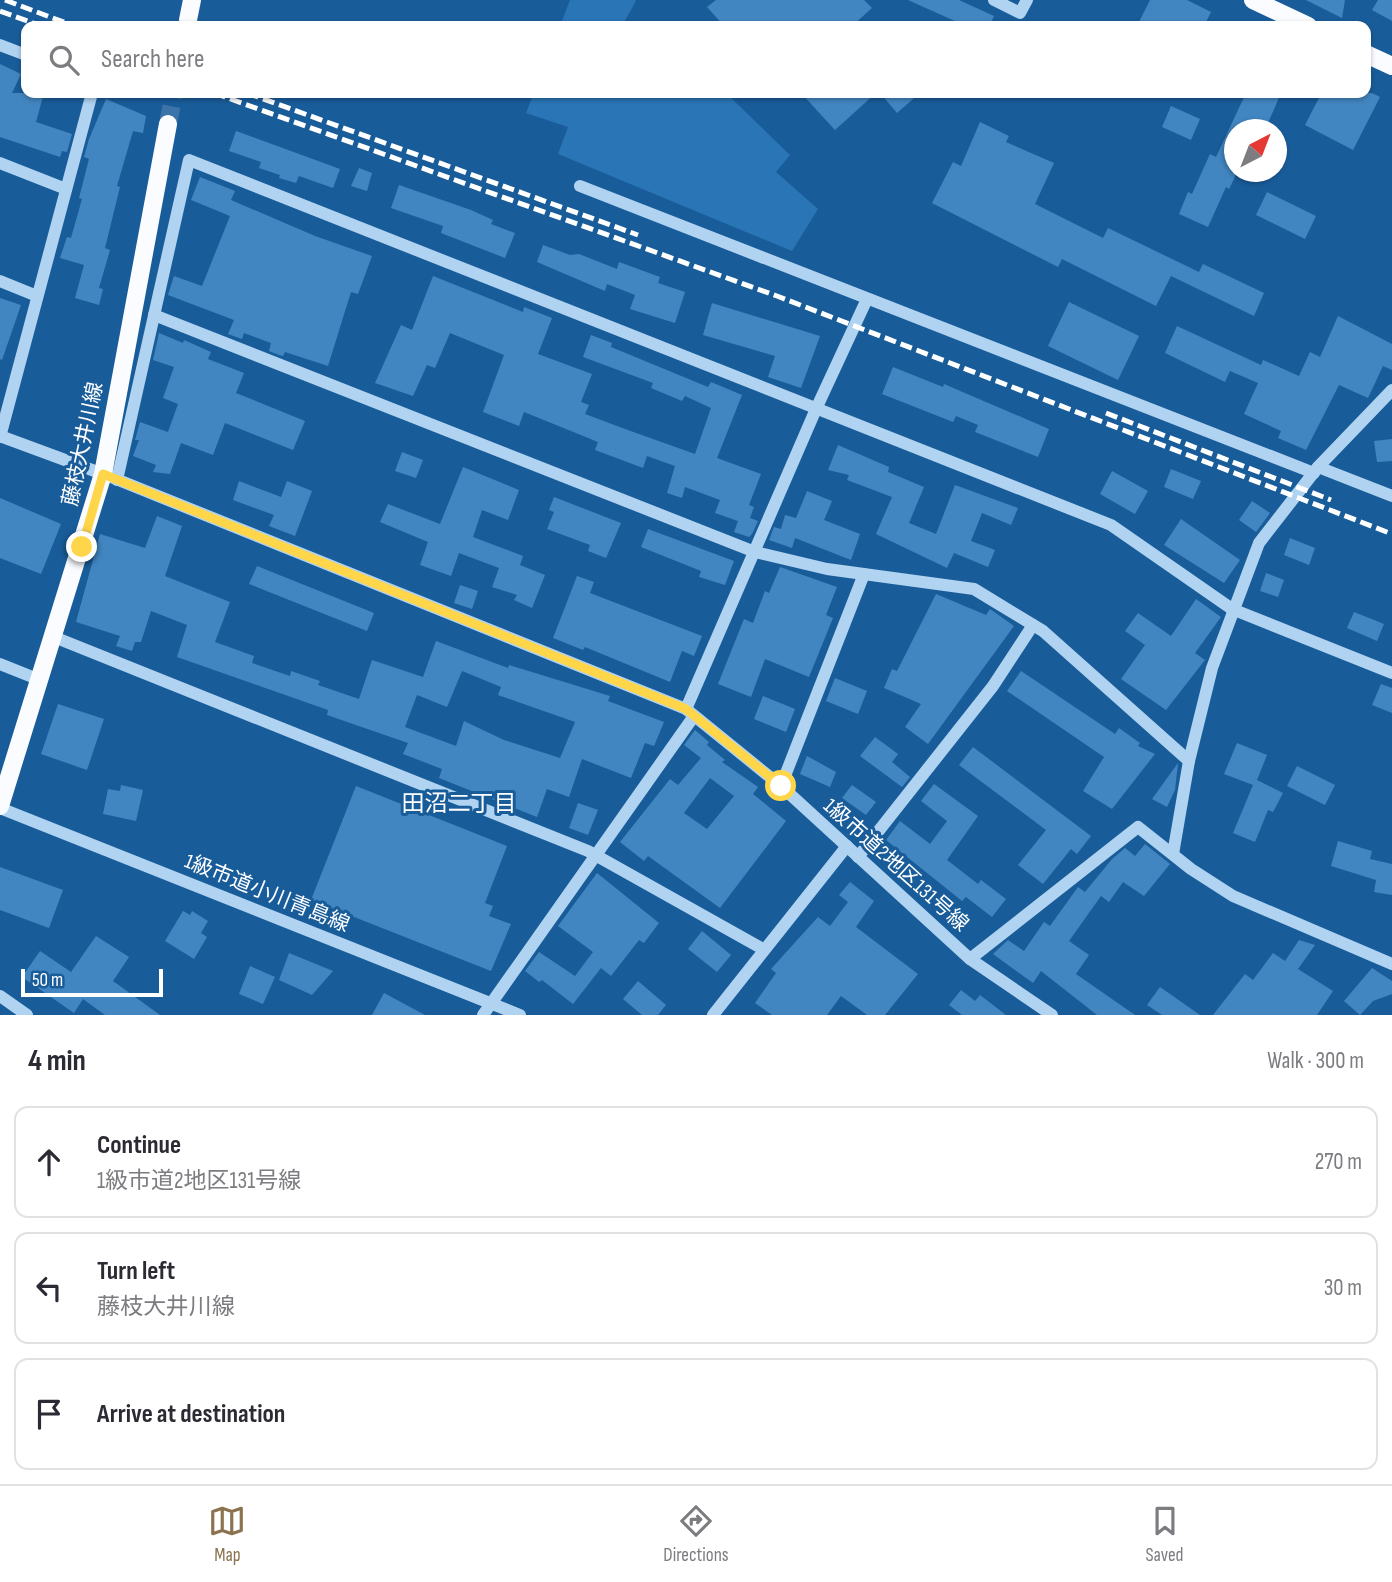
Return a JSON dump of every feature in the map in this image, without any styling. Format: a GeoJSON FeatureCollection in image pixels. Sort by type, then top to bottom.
{"type":"FeatureCollection","features":[{"type":"Feature","properties":{"kind":"main road"},"geometry":{"type":"LineString","coordinates":[[188,20],[192,0]]}},
{"type":"Feature","properties":{"kind":"main road"},"geometry":{"type":"LineString","coordinates":[[1253,0],[1297,21]]}},
{"type":"Feature","properties":{"kind":"main road"},"geometry":{"type":"LineString","coordinates":[[1371,56],[1392,66]]}},
{"type":"Feature","properties":{"kind":"main road","name":"藤枝大井川線"},"geometry":{"type":"LineString","coordinates":[[0,807],[54,637],[110,477],[168,124]]}},
{"type":"Feature","properties":{"kind":"street"},"geometry":{"type":"LineString","coordinates":[[994,0],[1020,13],[1027,0]]}},
{"type":"Feature","properties":{"kind":"street"},"geometry":{"type":"LineString","coordinates":[[0,45],[21,53]]}},
{"type":"Feature","properties":{"kind":"street"},"geometry":{"type":"LineString","coordinates":[[0,437],[91,98]]}},
{"type":"Feature","properties":{"kind":"street"},"geometry":{"type":"LineString","coordinates":[[110,477],[154,315],[189,160],[1111,525],[1233,610],[1392,673]]}},
{"type":"Feature","properties":{"kind":"street"},"geometry":{"type":"LineString","coordinates":[[0,163],[66,189]]}},
{"type":"Feature","properties":{"kind":"street"},"geometry":{"type":"LineString","coordinates":[[580,186],[867,299],[1316,470],[1392,496]]}},
{"type":"Feature","properties":{"kind":"street"},"geometry":{"type":"LineString","coordinates":[[0,281],[37,296]]}},
{"type":"Feature","properties":{"kind":"street"},"geometry":{"type":"LineString","coordinates":[[483,1015],[597,856],[690,713],[816,409],[867,299]]}},
{"type":"Feature","properties":{"kind":"street"},"geometry":{"type":"LineString","coordinates":[[154,315],[755,552],[827,569],[974,589],[1033,625],[1189,761]]}},
{"type":"Feature","properties":{"kind":"street"},"geometry":{"type":"LineString","coordinates":[[1172,854],[1189,761],[1212,668],[1259,543],[1316,470],[1392,390]]}},
{"type":"Feature","properties":{"kind":"street","name":"1級市道2地区131号線"},"geometry":{"type":"LineString","coordinates":[[0,437],[110,477],[690,713],[781,786],[970,959],[1052,1015]]}},
{"type":"Feature","properties":{"kind":"street"},"geometry":{"type":"LineString","coordinates":[[781,786],[864,574]]}},
{"type":"Feature","properties":{"kind":"street"},"geometry":{"type":"LineString","coordinates":[[859,857],[993,686],[1033,625]]}},
{"type":"Feature","properties":{"kind":"street"},"geometry":{"type":"LineString","coordinates":[[54,637],[597,856],[763,949]]}},
{"type":"Feature","properties":{"kind":"street"},"geometry":{"type":"LineString","coordinates":[[0,664],[40,680]]}},
{"type":"Feature","properties":{"kind":"street","name":"1級市道小川青島線"},"geometry":{"type":"LineString","coordinates":[[0,807],[520,1015]]}},
{"type":"Feature","properties":{"kind":"street"},"geometry":{"type":"LineString","coordinates":[[970,959],[1138,827],[1233,896],[1392,964]]}},
{"type":"Feature","properties":{"kind":"street"},"geometry":{"type":"LineString","coordinates":[[713,1015],[847,846]]}},
{"type":"Feature","properties":{"kind":"street"},"geometry":{"type":"LineString","coordinates":[[0,996],[27,1015]]}},
{"type":"Feature","properties":{"kind":"shaded area"},"geometry":{"type":"Polygon","coordinates":[[[570,0],[636,1],[625,21],[562,21],[570,0]]]}},
{"type":"Feature","properties":{"kind":"shaded area"},"geometry":{"type":"Polygon","coordinates":[[[532,98],[731,98],[790,155],[776,172],[818,209],[792,251],[558,154],[568,127],[526,113],[532,98]]]}},
{"type":"Feature","properties":{"kind":"building"},"geometry":{"type":"Polygon","coordinates":[[[716,0],[864,0],[872,8],[858,21],[720,21],[707,7],[716,0]]]}},
{"type":"Feature","properties":{"kind":"building"},"geometry":{"type":"Polygon","coordinates":[[[908,0],[959,0],[994,16],[992,21],[955,21],[908,0]]]}},
{"type":"Feature","properties":{"kind":"building"},"geometry":{"type":"Polygon","coordinates":[[[1150,0],[1187,0],[1211,12],[1206,21],[1140,21],[1150,0]]]}},
{"type":"Feature","properties":{"kind":"building"},"geometry":{"type":"Polygon","coordinates":[[[1306,0],[1345,0],[1342,18],[1306,0]]]}},
{"type":"Feature","properties":{"kind":"building"},"geometry":{"type":"Polygon","coordinates":[[[1378,0],[1392,0],[1392,21],[1372,10],[1378,0]]]}},
{"type":"Feature","properties":{"kind":"building"},"geometry":{"type":"Polygon","coordinates":[[[0,64],[21,74],[12,93],[21,93],[21,98],[43,98],[36,122],[72,134],[67,152],[62,151],[60,157],[0,137],[0,64]]]}},
{"type":"Feature","properties":{"kind":"building"},"geometry":{"type":"Polygon","coordinates":[[[1371,93],[1380,97],[1353,150],[1305,125],[1319,98],[1371,98],[1371,93]]]}},
{"type":"Feature","properties":{"kind":"building"},"geometry":{"type":"Polygon","coordinates":[[[806,98],[870,98],[835,130],[806,98]]]}},
{"type":"Feature","properties":{"kind":"building"},"geometry":{"type":"Polygon","coordinates":[[[884,98],[914,98],[897,113],[884,98]]]}},
{"type":"Feature","properties":{"kind":"building"},"geometry":{"type":"Polygon","coordinates":[[[1244,98],[1279,98],[1270,119],[1234,119],[1244,98]]]}},
{"type":"Feature","properties":{"kind":"building"},"geometry":{"type":"Polygon","coordinates":[[[106,99],[146,116],[143,133],[133,131],[117,186],[120,187],[105,248],[110,250],[99,288],[103,289],[99,305],[75,298],[84,265],[60,258],[67,237],[71,238],[82,199],[79,198],[89,159],[84,157],[89,139],[106,99]]]}},
{"type":"Feature","properties":{"kind":"building"},"geometry":{"type":"Polygon","coordinates":[[[1171,106],[1200,119],[1191,140],[1162,127],[1171,106]]]}},
{"type":"Feature","properties":{"kind":"building"},"geometry":{"type":"Polygon","coordinates":[[[980,122],[1009,136],[1006,142],[1054,163],[1035,204],[1103,238],[1108,228],[1199,272],[1203,264],[1264,293],[1254,316],[1171,276],[1156,306],[1062,259],[1058,267],[932,203],[953,162],[961,166],[980,122]]]}},
{"type":"Feature","properties":{"kind":"building"},"geometry":{"type":"Polygon","coordinates":[[[236,131],[340,169],[333,188],[299,176],[296,183],[279,178],[280,175],[259,168],[261,162],[229,151],[236,131]]]}},
{"type":"Feature","properties":{"kind":"building"},"geometry":{"type":"Polygon","coordinates":[[[1224,140],[1224,182],[1232,182],[1229,189],[1226,187],[1208,227],[1179,214],[1188,192],[1192,194],[1210,154],[1216,157],[1224,140]]]}},
{"type":"Feature","properties":{"kind":"building"},"geometry":{"type":"Polygon","coordinates":[[[359,168],[372,173],[367,191],[351,186],[359,168]]]}},
{"type":"Feature","properties":{"kind":"building"},"geometry":{"type":"Polygon","coordinates":[[[200,177],[235,191],[231,200],[315,236],[372,256],[358,294],[351,292],[328,366],[285,352],[283,356],[279,355],[269,351],[271,343],[244,333],[242,339],[228,334],[234,320],[168,295],[174,276],[202,286],[230,216],[191,200],[200,177]]]}},
{"type":"Feature","properties":{"kind":"building"},"geometry":{"type":"Polygon","coordinates":[[[399,185],[471,210],[493,220],[491,224],[515,233],[505,258],[441,233],[443,226],[391,208],[399,185]]]}},
{"type":"Feature","properties":{"kind":"building"},"geometry":{"type":"Polygon","coordinates":[[[1267,192],[1316,216],[1305,239],[1256,215],[1267,192]]]}},
{"type":"Feature","properties":{"kind":"building"},"geometry":{"type":"Polygon","coordinates":[[[543,245],[570,255],[579,254],[617,269],[619,262],[660,277],[658,283],[685,292],[675,323],[630,309],[635,295],[607,284],[605,291],[537,262],[543,245]]]}},
{"type":"Feature","properties":{"kind":"building"},"geometry":{"type":"Polygon","coordinates":[[[433,276],[523,312],[524,307],[552,318],[538,354],[592,374],[581,402],[589,405],[585,414],[695,454],[711,408],[685,396],[682,401],[651,388],[653,383],[583,357],[591,335],[612,343],[611,347],[708,387],[711,382],[742,395],[717,458],[761,474],[749,505],[754,507],[750,518],[758,521],[752,534],[749,537],[734,532],[738,521],[715,513],[720,500],[685,487],[682,498],[667,493],[675,466],[647,456],[643,468],[595,450],[598,442],[524,412],[519,426],[483,412],[504,355],[450,333],[435,368],[427,365],[413,396],[375,383],[401,325],[412,330],[433,276]]]}},
{"type":"Feature","properties":{"kind":"building"},"geometry":{"type":"Polygon","coordinates":[[[0,298],[21,305],[2,360],[0,359],[0,298]]]}},
{"type":"Feature","properties":{"kind":"building"},"geometry":{"type":"Polygon","coordinates":[[[1069,302],[1139,336],[1118,380],[1048,346],[1069,302]]]}},
{"type":"Feature","properties":{"kind":"building"},"geometry":{"type":"Polygon","coordinates":[[[712,303],[820,336],[801,388],[768,377],[775,356],[703,335],[712,303]]]}},
{"type":"Feature","properties":{"kind":"building"},"geometry":{"type":"Polygon","coordinates":[[[1338,316],[1392,344],[1392,370],[1383,366],[1368,398],[1339,385],[1306,450],[1278,438],[1281,431],[1244,414],[1258,383],[1230,371],[1225,382],[1165,353],[1177,326],[1261,365],[1263,360],[1299,376],[1310,352],[1320,357],[1338,316]]]}},
{"type":"Feature","properties":{"kind":"building"},"geometry":{"type":"Polygon","coordinates":[[[159,333],[211,352],[208,359],[244,373],[236,393],[305,421],[293,450],[225,423],[213,455],[181,443],[170,474],[153,472],[156,465],[133,456],[139,440],[135,440],[140,422],[168,432],[178,404],[163,398],[174,367],[153,360],[159,333]]]}},
{"type":"Feature","properties":{"kind":"building"},"geometry":{"type":"Polygon","coordinates":[[[893,367],[943,387],[944,384],[1049,429],[1038,457],[975,432],[978,425],[956,416],[953,422],[882,394],[893,367]]]}},
{"type":"Feature","properties":{"kind":"building"},"geometry":{"type":"Polygon","coordinates":[[[1392,439],[1392,461],[1377,462],[1374,441],[1392,439]]]}},
{"type":"Feature","properties":{"kind":"building"},"geometry":{"type":"Polygon","coordinates":[[[838,445],[889,467],[888,472],[924,487],[909,523],[936,534],[955,485],[1018,508],[1011,525],[982,513],[971,541],[995,550],[988,567],[954,553],[947,568],[876,534],[892,497],[847,480],[849,475],[828,470],[838,445]]]}},
{"type":"Feature","properties":{"kind":"building"},"geometry":{"type":"Polygon","coordinates":[[[402,452],[423,460],[416,478],[395,471],[402,452]]]}},
{"type":"Feature","properties":{"kind":"building"},"geometry":{"type":"Polygon","coordinates":[[[463,467],[519,490],[508,520],[482,510],[473,537],[523,556],[520,565],[545,575],[532,608],[514,600],[517,595],[492,587],[499,568],[459,553],[451,576],[420,565],[428,542],[380,522],[388,504],[440,524],[463,467]]]}},
{"type":"Feature","properties":{"kind":"building"},"geometry":{"type":"Polygon","coordinates":[[[1171,469],[1201,481],[1193,499],[1164,487],[1171,469]]]}},
{"type":"Feature","properties":{"kind":"building"},"geometry":{"type":"Polygon","coordinates":[[[1112,471],[1148,491],[1135,514],[1100,494],[1112,471]]]}},
{"type":"Feature","properties":{"kind":"building"},"geometry":{"type":"Polygon","coordinates":[[[239,481],[281,497],[287,481],[312,491],[295,536],[269,526],[274,515],[233,500],[239,481]]]}},
{"type":"Feature","properties":{"kind":"building"},"geometry":{"type":"Polygon","coordinates":[[[807,491],[832,501],[824,520],[860,534],[851,560],[795,538],[792,548],[769,540],[774,527],[781,529],[785,515],[796,518],[807,491]]]}},
{"type":"Feature","properties":{"kind":"building"},"geometry":{"type":"Polygon","coordinates":[[[554,497],[621,523],[606,558],[588,551],[590,545],[547,529],[554,512],[549,510],[554,497]]]}},
{"type":"Feature","properties":{"kind":"building"},"geometry":{"type":"Polygon","coordinates":[[[0,498],[61,524],[41,574],[0,558],[0,498]]]}},
{"type":"Feature","properties":{"kind":"building"},"geometry":{"type":"Polygon","coordinates":[[[1252,501],[1270,513],[1256,532],[1239,520],[1252,501]]]}},
{"type":"Feature","properties":{"kind":"building"},"geometry":{"type":"Polygon","coordinates":[[[157,516],[182,526],[165,576],[230,602],[215,642],[254,656],[252,663],[290,676],[291,671],[320,681],[318,685],[359,699],[372,660],[423,677],[436,641],[508,668],[509,665],[610,696],[608,701],[664,722],[654,746],[645,743],[631,778],[582,759],[569,797],[547,789],[537,817],[439,778],[442,769],[403,754],[408,743],[327,715],[328,710],[177,657],[187,625],[151,611],[141,642],[135,642],[132,651],[116,646],[120,636],[76,622],[100,534],[145,548],[157,516]],[[462,671],[447,707],[417,695],[405,727],[456,746],[464,721],[504,740],[560,758],[575,722],[498,695],[501,687],[462,671]]]}},
{"type":"Feature","properties":{"kind":"building"},"geometry":{"type":"Polygon","coordinates":[[[1181,519],[1240,560],[1224,583],[1164,545],[1181,519]]]}},
{"type":"Feature","properties":{"kind":"building"},"geometry":{"type":"Polygon","coordinates":[[[648,529],[734,561],[725,585],[699,577],[701,571],[641,547],[648,529]]]}},
{"type":"Feature","properties":{"kind":"building"},"geometry":{"type":"Polygon","coordinates":[[[1290,538],[1315,548],[1309,565],[1284,555],[1290,538]]]}},
{"type":"Feature","properties":{"kind":"building"},"geometry":{"type":"Polygon","coordinates":[[[257,566],[374,613],[367,631],[249,584],[257,566]]]}},
{"type":"Feature","properties":{"kind":"building"},"geometry":{"type":"Polygon","coordinates":[[[780,567],[837,587],[826,615],[833,618],[809,677],[765,659],[751,697],[718,684],[744,619],[753,623],[765,591],[769,593],[780,567]]]}},
{"type":"Feature","properties":{"kind":"building"},"geometry":{"type":"Polygon","coordinates":[[[1266,573],[1284,580],[1278,597],[1260,591],[1266,573]]]}},
{"type":"Feature","properties":{"kind":"building"},"geometry":{"type":"Polygon","coordinates":[[[577,576],[594,582],[590,593],[702,636],[694,656],[682,651],[670,682],[585,647],[583,650],[553,638],[577,576]]]}},
{"type":"Feature","properties":{"kind":"building"},"geometry":{"type":"Polygon","coordinates":[[[460,585],[478,591],[472,609],[454,603],[460,585]]]}},
{"type":"Feature","properties":{"kind":"building"},"geometry":{"type":"Polygon","coordinates":[[[936,594],[986,615],[990,609],[1014,626],[928,744],[905,727],[921,704],[884,688],[892,669],[897,671],[936,594]]]}},
{"type":"Feature","properties":{"kind":"building"},"geometry":{"type":"Polygon","coordinates":[[[1196,599],[1221,617],[1195,653],[1205,660],[1166,710],[1121,679],[1145,645],[1125,631],[1138,613],[1171,636],[1196,599]]]}},
{"type":"Feature","properties":{"kind":"building"},"geometry":{"type":"Polygon","coordinates":[[[1354,612],[1384,624],[1377,641],[1347,628],[1354,612]]]}},
{"type":"Feature","properties":{"kind":"building"},"geometry":{"type":"Polygon","coordinates":[[[1021,671],[1115,734],[1119,728],[1140,743],[1138,746],[1155,754],[1112,809],[1083,791],[1104,757],[1007,691],[1021,671]]]}},
{"type":"Feature","properties":{"kind":"building"},"geometry":{"type":"Polygon","coordinates":[[[835,678],[867,691],[858,714],[826,701],[835,678]]]}},
{"type":"Feature","properties":{"kind":"building"},"geometry":{"type":"Polygon","coordinates":[[[1381,684],[1392,688],[1392,713],[1372,705],[1381,684]]]}},
{"type":"Feature","properties":{"kind":"building"},"geometry":{"type":"Polygon","coordinates":[[[763,696],[795,709],[786,732],[754,719],[763,696]]]}},
{"type":"Feature","properties":{"kind":"building"},"geometry":{"type":"Polygon","coordinates":[[[58,704],[104,719],[87,770],[41,754],[58,704]]]}},
{"type":"Feature","properties":{"kind":"building"},"geometry":{"type":"Polygon","coordinates":[[[695,730],[709,742],[707,745],[725,760],[722,762],[758,787],[753,794],[786,821],[720,908],[648,856],[644,861],[620,842],[670,779],[678,785],[701,758],[684,745],[695,730]],[[710,778],[684,813],[707,829],[734,796],[710,778]]]}},
{"type":"Feature","properties":{"kind":"building"},"geometry":{"type":"Polygon","coordinates":[[[875,737],[898,754],[892,762],[910,777],[902,787],[860,756],[875,737]]]}},
{"type":"Feature","properties":{"kind":"building"},"geometry":{"type":"Polygon","coordinates":[[[1237,743],[1267,755],[1257,780],[1283,793],[1273,812],[1268,810],[1255,842],[1233,833],[1253,785],[1224,774],[1237,743]]]}},
{"type":"Feature","properties":{"kind":"building"},"geometry":{"type":"Polygon","coordinates":[[[973,747],[1091,836],[1077,854],[1071,849],[1043,884],[1018,865],[1046,830],[959,765],[973,747]]]}},
{"type":"Feature","properties":{"kind":"building"},"geometry":{"type":"Polygon","coordinates":[[[807,756],[836,772],[830,787],[800,774],[807,756]]]}},
{"type":"Feature","properties":{"kind":"building"},"geometry":{"type":"Polygon","coordinates":[[[1178,763],[1175,790],[1167,807],[1152,799],[1178,763]]]}},
{"type":"Feature","properties":{"kind":"building"},"geometry":{"type":"Polygon","coordinates":[[[1297,766],[1335,785],[1325,805],[1287,786],[1297,766]]]}},
{"type":"Feature","properties":{"kind":"building"},"geometry":{"type":"Polygon","coordinates":[[[934,784],[978,816],[947,860],[978,884],[981,880],[1006,899],[992,917],[966,897],[962,901],[886,840],[900,821],[930,844],[947,821],[921,801],[934,784]]]}},
{"type":"Feature","properties":{"kind":"building"},"geometry":{"type":"Polygon","coordinates":[[[121,785],[143,790],[136,821],[103,814],[108,789],[120,791],[121,785]]]}},
{"type":"Feature","properties":{"kind":"building"},"geometry":{"type":"Polygon","coordinates":[[[852,785],[876,802],[866,815],[842,798],[852,785]]]}},
{"type":"Feature","properties":{"kind":"building"},"geometry":{"type":"Polygon","coordinates":[[[356,786],[507,846],[485,903],[493,906],[489,916],[511,924],[491,971],[311,900],[356,786]]]}},
{"type":"Feature","properties":{"kind":"building"},"geometry":{"type":"Polygon","coordinates":[[[578,803],[598,810],[588,835],[569,828],[578,803]]]}},
{"type":"Feature","properties":{"kind":"building"},"geometry":{"type":"Polygon","coordinates":[[[1338,841],[1372,851],[1370,859],[1392,864],[1392,895],[1374,892],[1376,880],[1331,866],[1338,841]]]}},
{"type":"Feature","properties":{"kind":"building"},"geometry":{"type":"Polygon","coordinates":[[[1145,844],[1170,864],[1144,896],[1123,882],[1109,902],[1101,896],[1069,941],[1089,955],[1076,974],[1135,1015],[1097,1015],[1041,971],[1033,983],[993,954],[1008,940],[1024,951],[1044,922],[1050,926],[1078,887],[1085,892],[1112,859],[1125,848],[1135,856],[1145,844]]]}},
{"type":"Feature","properties":{"kind":"building"},"geometry":{"type":"Polygon","coordinates":[[[0,867],[63,890],[49,928],[0,910],[0,867]]]}},
{"type":"Feature","properties":{"kind":"building"},"geometry":{"type":"Polygon","coordinates":[[[597,873],[659,923],[644,943],[639,940],[611,976],[601,968],[573,1004],[542,980],[539,982],[525,971],[539,952],[575,976],[593,952],[558,926],[597,873]]]}},
{"type":"Feature","properties":{"kind":"building"},"geometry":{"type":"Polygon","coordinates":[[[850,882],[874,901],[856,927],[918,974],[885,1015],[867,1015],[841,996],[827,1015],[772,1015],[755,1003],[776,973],[771,969],[818,917],[830,926],[848,902],[839,895],[850,882]]]}},
{"type":"Feature","properties":{"kind":"building"},"geometry":{"type":"Polygon","coordinates":[[[183,911],[190,915],[192,911],[208,921],[201,933],[207,937],[194,959],[165,941],[183,911]]]}},
{"type":"Feature","properties":{"kind":"building"},"geometry":{"type":"Polygon","coordinates":[[[702,931],[731,955],[717,972],[688,949],[702,931]]]}},
{"type":"Feature","properties":{"kind":"building"},"geometry":{"type":"Polygon","coordinates":[[[96,936],[129,957],[113,981],[160,1015],[105,1015],[83,999],[74,1013],[22,977],[40,951],[71,972],[96,936]]]}},
{"type":"Feature","properties":{"kind":"building"},"geometry":{"type":"Polygon","coordinates":[[[1299,940],[1315,945],[1298,969],[1333,991],[1317,1015],[1213,1015],[1245,974],[1253,980],[1273,953],[1285,961],[1299,940]]]}},
{"type":"Feature","properties":{"kind":"building"},"geometry":{"type":"Polygon","coordinates":[[[289,953],[333,971],[312,995],[279,980],[289,953]]]}},
{"type":"Feature","properties":{"kind":"building"},"geometry":{"type":"Polygon","coordinates":[[[250,966],[275,977],[263,1004],[239,994],[250,966]]]}},
{"type":"Feature","properties":{"kind":"building"},"geometry":{"type":"Polygon","coordinates":[[[1372,968],[1392,981],[1392,994],[1373,1001],[1360,1015],[1344,1001],[1372,968]]]}},
{"type":"Feature","properties":{"kind":"building"},"geometry":{"type":"Polygon","coordinates":[[[638,981],[666,1005],[658,1015],[642,1015],[623,999],[638,981]]]}},
{"type":"Feature","properties":{"kind":"building"},"geometry":{"type":"Polygon","coordinates":[[[1160,987],[1200,1015],[1162,1015],[1147,1005],[1160,987]]]}},
{"type":"Feature","properties":{"kind":"building"},"geometry":{"type":"Polygon","coordinates":[[[961,990],[975,1001],[980,995],[1006,1015],[962,1015],[949,1005],[961,990]]]}},
{"type":"Feature","properties":{"kind":"building"},"geometry":{"type":"Polygon","coordinates":[[[384,993],[425,1015],[372,1015],[384,993]]]}},
{"type":"Feature","properties":{"kind":"tunnel"},"geometry":{"type":"LineString","coordinates":[[168,124],[173,98]]}},
{"type":"Feature","properties":{"kind":"railway"},"geometry":{"type":"LineString","coordinates":[[5,0],[61,21]]}},
{"type":"Feature","properties":{"kind":"railway"},"geometry":{"type":"LineString","coordinates":[[0,11],[27,21]]}},
{"type":"Feature","properties":{"kind":"railway"},"geometry":{"type":"LineString","coordinates":[[228,98],[777,296],[1392,534]]}},
{"type":"Feature","properties":{"kind":"railway"},"geometry":{"type":"LineString","coordinates":[[261,98],[638,235]]}},
{"type":"Feature","properties":{"kind":"railway"},"geometry":{"type":"LineString","coordinates":[[1106,413],[1331,500]]}},
{"type":"Feature","properties":{"kind":"district","name":"田沼二丁目"},"geometry":{"type":"Point","coordinates":[459,804]}},
{"type":"Feature","properties":{"kind":"route"},"geometry":{"type":"LineString","coordinates":[[82,547],[103,474],[686,709],[781,786]]}}]}
